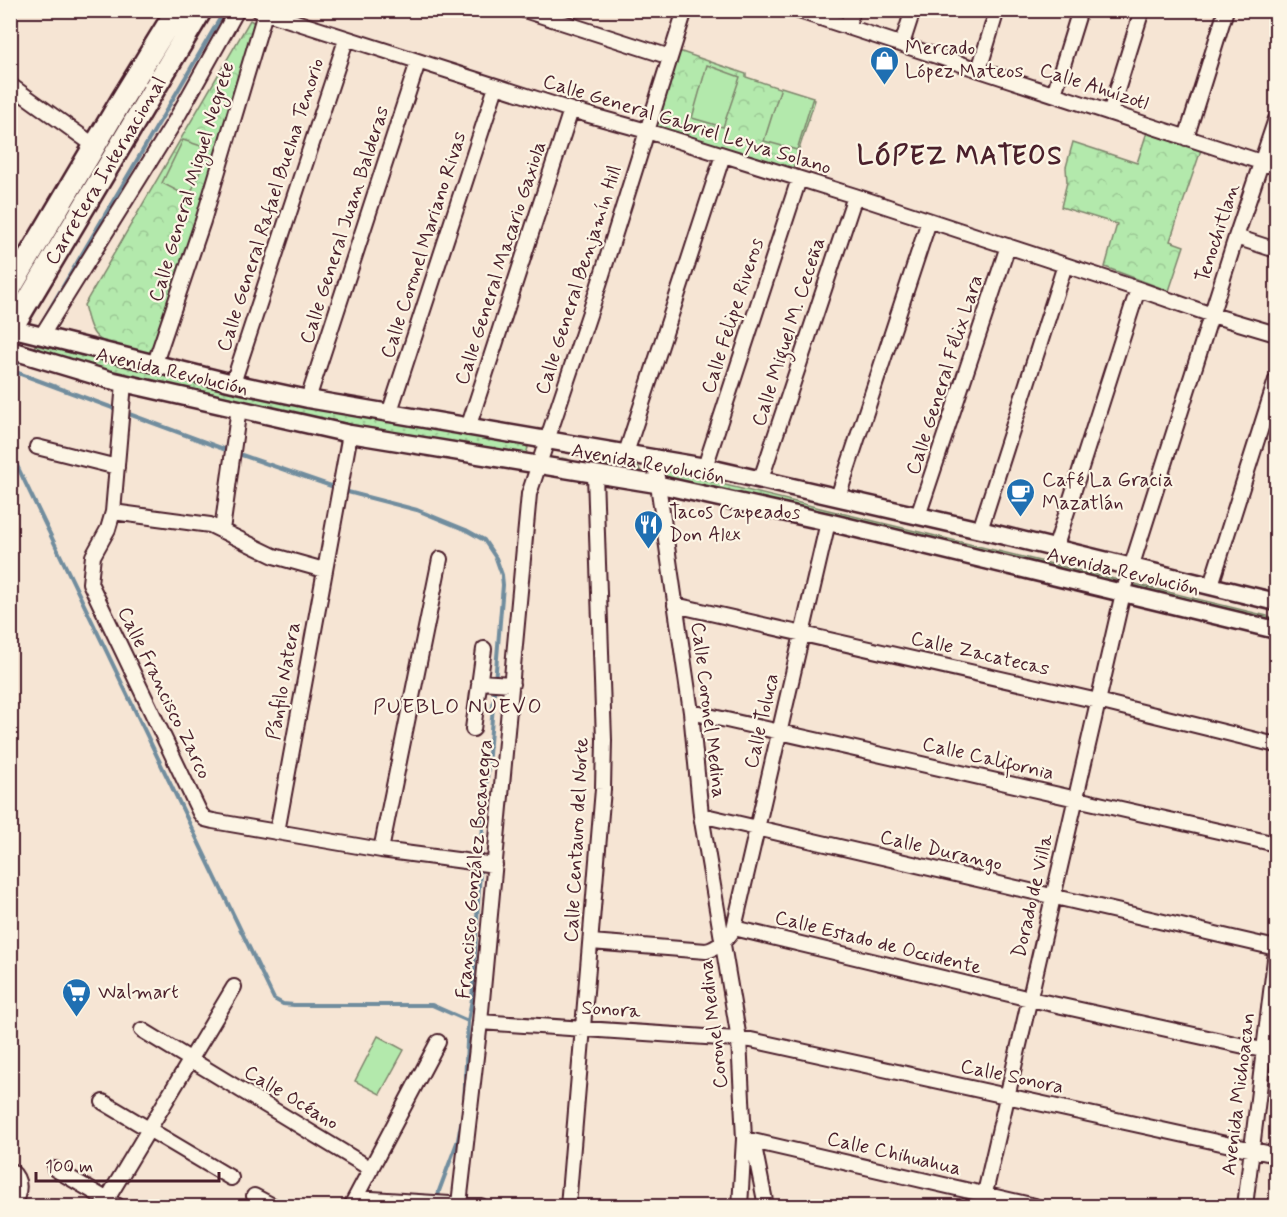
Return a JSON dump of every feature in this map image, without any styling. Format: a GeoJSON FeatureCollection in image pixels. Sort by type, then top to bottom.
{"type":"FeatureCollection","features":[{"type":"Feature","properties":{"kind":"main road","name":"Carretera Internacional"},"geometry":{"type":"LineString","coordinates":[[10,289],[177,10]]}},
{"type":"Feature","properties":{"kind":"main road","name":"Carretera Internacional"},"geometry":{"type":"LineString","coordinates":[[11,334],[201,10]]}},
{"type":"Feature","properties":{"kind":"street"},"geometry":{"type":"LineString","coordinates":[[42,335],[175,120],[237,10]]}},
{"type":"Feature","properties":{"kind":"street"},"geometry":{"type":"LineString","coordinates":[[524,10],[670,57]]}},
{"type":"Feature","properties":{"kind":"street","name":"Calle General Benjamín Hill"},"geometry":{"type":"LineString","coordinates":[[538,466],[548,441],[685,10]]}},
{"type":"Feature","properties":{"kind":"street","name":"Calle Ahuízotl"},"geometry":{"type":"LineString","coordinates":[[796,10],[1276,167]]}},
{"type":"Feature","properties":{"kind":"street"},"geometry":{"type":"LineString","coordinates":[[847,27],[853,10]]}},
{"type":"Feature","properties":{"kind":"street"},"geometry":{"type":"LineString","coordinates":[[902,44],[914,10]]}},
{"type":"Feature","properties":{"kind":"street"},"geometry":{"type":"LineString","coordinates":[[979,70],[997,10]]}},
{"type":"Feature","properties":{"kind":"street"},"geometry":{"type":"LineString","coordinates":[[1054,94],[1080,10]]}},
{"type":"Feature","properties":{"kind":"street"},"geometry":{"type":"LineString","coordinates":[[1110,113],[1142,10]]}},
{"type":"Feature","properties":{"kind":"street"},"geometry":{"type":"LineString","coordinates":[[1186,138],[1226,10]]}},
{"type":"Feature","properties":{"kind":"street","name":"Calle General Gabriel Leyva Solano"},"geometry":{"type":"LineString","coordinates":[[261,12],[496,87],[799,178],[1212,315],[1276,334]]}},
{"type":"Feature","properties":{"kind":"street","name":"Calle General Miguel Negrete"},"geometry":{"type":"LineString","coordinates":[[155,363],[203,221],[261,12]]}},
{"type":"Feature","properties":{"kind":"street","name":"Calle General Rafael Buelna Tenorio"},"geometry":{"type":"LineString","coordinates":[[233,383],[346,40]]}},
{"type":"Feature","properties":{"kind":"street","name":"Calle General Juan Balderas"},"geometry":{"type":"LineString","coordinates":[[308,399],[418,62]]}},
{"type":"Feature","properties":{"kind":"street"},"geometry":{"type":"LineString","coordinates":[[10,85],[95,146]]}},
{"type":"Feature","properties":{"kind":"street","name":"Calle Coronel Mariano Rivas"},"geometry":{"type":"LineString","coordinates":[[389,414],[496,87]]}},
{"type":"Feature","properties":{"kind":"street","name":"Calle General Macario Gaxiola"},"geometry":{"type":"LineString","coordinates":[[468,428],[571,110]]}},
{"type":"Feature","properties":{"kind":"street","name":"Tenochitlan"},"geometry":{"type":"LineString","coordinates":[[1131,567],[1276,119]]}},
{"type":"Feature","properties":{"kind":"street"},"geometry":{"type":"LineString","coordinates":[[626,453],[723,155]]}},
{"type":"Feature","properties":{"kind":"street","name":"Calle Felipe Riveros"},"geometry":{"type":"LineString","coordinates":[[705,466],[799,178]]}},
{"type":"Feature","properties":{"kind":"street","name":"Calle Miguel M. Ceceña"},"geometry":{"type":"LineString","coordinates":[[761,479],[855,196]]}},
{"type":"Feature","properties":{"kind":"street"},"geometry":{"type":"LineString","coordinates":[[838,497],[929,221]]}},
{"type":"Feature","properties":{"kind":"street"},"geometry":{"type":"LineString","coordinates":[[1236,237],[1276,250]]}},
{"type":"Feature","properties":{"kind":"street","name":"Calle General Félix Lara"},"geometry":{"type":"LineString","coordinates":[[918,516],[1008,246]]}},
{"type":"Feature","properties":{"kind":"street"},"geometry":{"type":"LineString","coordinates":[[980,530],[1065,265]]}},
{"type":"Feature","properties":{"kind":"street"},"geometry":{"type":"LineString","coordinates":[[1055,549],[1138,289]]}},
{"type":"Feature","properties":{"kind":"street","name":"Avenida Revolución"},"geometry":{"type":"LineString","coordinates":[[11,334],[42,335],[233,383],[308,399],[468,428],[705,466],[1276,602]]}},
{"type":"Feature","properties":{"kind":"street","name":"Avenida Revolución"},"geometry":{"type":"LineString","coordinates":[[11,334],[95,377],[350,434],[656,484],[828,522],[1276,630]]}},
{"type":"Feature","properties":{"kind":"street"},"geometry":{"type":"LineString","coordinates":[[1211,585],[1276,380]]}},
{"type":"Feature","properties":{"kind":"street"},"geometry":{"type":"LineString","coordinates":[[124,383],[113,512],[197,523],[222,530],[274,556],[324,570]]}},
{"type":"Feature","properties":{"kind":"street"},"geometry":{"type":"LineString","coordinates":[[222,530],[239,408]]}},
{"type":"Feature","properties":{"kind":"street","name":"Pánfilo Natera"},"geometry":{"type":"LineString","coordinates":[[277,832],[350,434]]}},
{"type":"Feature","properties":{"kind":"street"},"geometry":{"type":"LineString","coordinates":[[37,447],[117,466]]}},
{"type":"Feature","properties":{"kind":"street","name":"Calle Coronel Medina"},"geometry":{"type":"LineString","coordinates":[[654,458],[691,712],[701,815],[723,941]]}},
{"type":"Feature","properties":{"kind":"street","name":"Francisco González Bocanegra"},"geometry":{"type":"LineString","coordinates":[[455,1204],[480,1022],[484,864],[512,684],[529,494],[538,466]]}},
{"type":"Feature","properties":{"kind":"street","name":"Calle Centauro del Norte"},"geometry":{"type":"LineString","coordinates":[[568,1206],[600,834],[604,740],[595,475]]}},
{"type":"Feature","properties":{"kind":"street","name":"Calle Francisco Zarco"},"geometry":{"type":"LineString","coordinates":[[113,512],[108,529],[93,556],[90,584],[200,813],[205,819],[277,832]]}},
{"type":"Feature","properties":{"kind":"street","name":"Calle Toluca"},"geometry":{"type":"LineString","coordinates":[[734,928],[828,522]]}},
{"type":"Feature","properties":{"kind":"street"},"geometry":{"type":"LineString","coordinates":[[381,850],[440,559]]}},
{"type":"Feature","properties":{"kind":"street","name":"Dorado de Villa"},"geometry":{"type":"LineString","coordinates":[[983,1201],[1131,567]]}},
{"type":"Feature","properties":{"kind":"street","name":"Calle Zacatecas"},"geometry":{"type":"LineString","coordinates":[[675,605],[1098,701],[1276,745]]}},
{"type":"Feature","properties":{"kind":"street"},"geometry":{"type":"LineString","coordinates":[[473,729],[484,649]]}},
{"type":"Feature","properties":{"kind":"street"},"geometry":{"type":"LineString","coordinates":[[479,682],[512,684]]}},
{"type":"Feature","properties":{"kind":"street","name":"Calle California"},"geometry":{"type":"LineString","coordinates":[[691,712],[1276,844]]}},
{"type":"Feature","properties":{"kind":"street","name":"Calle Durango"},"geometry":{"type":"LineString","coordinates":[[701,815],[1276,950]]}},
{"type":"Feature","properties":{"kind":"street"},"geometry":{"type":"LineString","coordinates":[[277,832],[381,850],[484,864]]}},
{"type":"Feature","properties":{"kind":"street"},"geometry":{"type":"LineString","coordinates":[[591,942],[706,951],[714,949],[734,928]]}},
{"type":"Feature","properties":{"kind":"street","name":"Calle Estado de Occidente"},"geometry":{"type":"LineString","coordinates":[[734,928],[1030,999],[1270,1052]]}},
{"type":"Feature","properties":{"kind":"street","name":"Coronel Medina"},"geometry":{"type":"LineString","coordinates":[[723,941],[739,1038],[748,1140]]}},
{"type":"Feature","properties":{"kind":"street","name":"Avenida Michoacan"},"geometry":{"type":"LineString","coordinates":[[1245,1206],[1270,1052],[1276,950]]}},
{"type":"Feature","properties":{"kind":"street"},"geometry":{"type":"LineString","coordinates":[[55,1169],[110,1204],[149,1130],[234,987]]}},
{"type":"Feature","properties":{"kind":"street","name":"Sonora"},"geometry":{"type":"LineString","coordinates":[[480,1022],[739,1038]]}},
{"type":"Feature","properties":{"kind":"street","name":"Calle Océano"},"geometry":{"type":"LineString","coordinates":[[142,1030],[371,1169]]}},
{"type":"Feature","properties":{"kind":"street","name":"Calle Sonora"},"geometry":{"type":"LineString","coordinates":[[739,1038],[1276,1155]]}},
{"type":"Feature","properties":{"kind":"street"},"geometry":{"type":"LineString","coordinates":[[438,1042],[353,1202],[482,1206]]}},
{"type":"Feature","properties":{"kind":"street"},"geometry":{"type":"LineString","coordinates":[[103,1102],[231,1178]]}},
{"type":"Feature","properties":{"kind":"street"},"geometry":{"type":"LineString","coordinates":[[740,1206],[748,1140]]}},
{"type":"Feature","properties":{"kind":"street"},"geometry":{"type":"LineString","coordinates":[[748,1140],[766,1206]]}},
{"type":"Feature","properties":{"kind":"street","name":"Calle Chihuahua"},"geometry":{"type":"LineString","coordinates":[[748,1140],[983,1201],[1035,1206]]}},
{"type":"Feature","properties":{"kind":"street"},"geometry":{"type":"LineString","coordinates":[[10,1170],[15,1174],[20,1186],[12,1206]]}},
{"type":"Feature","properties":{"kind":"street"},"geometry":{"type":"LineString","coordinates":[[254,1196],[273,1206]]}},
{"type":"Feature","properties":{"kind":"green space"},"geometry":{"type":"Polygon","coordinates":[[[250,20],[258,25],[153,355],[124,349],[102,341],[92,330],[84,305],[250,20]]]}},
{"type":"Feature","properties":{"kind":"green space"},"geometry":{"type":"Polygon","coordinates":[[[676,50],[815,100],[791,174],[649,129],[676,50]]]}},
{"type":"Feature","properties":{"kind":"green space"},"geometry":{"type":"Polygon","coordinates":[[[707,65],[740,77],[723,127],[692,118],[707,65]]]}},
{"type":"Feature","properties":{"kind":"green space"},"geometry":{"type":"Polygon","coordinates":[[[781,87],[813,97],[797,150],[764,141],[781,87]]]}},
{"type":"Feature","properties":{"kind":"green space"},"geometry":{"type":"Polygon","coordinates":[[[1147,132],[1201,150],[1170,241],[1184,246],[1169,291],[1105,267],[1117,224],[1061,207],[1067,182],[1066,167],[1073,142],[1137,163],[1147,132]]]}},
{"type":"Feature","properties":{"kind":"green space"},"geometry":{"type":"Polygon","coordinates":[[[183,140],[210,149],[189,197],[162,183],[183,140]]]}},
{"type":"Feature","properties":{"kind":"green space"},"geometry":{"type":"Polygon","coordinates":[[[35,345],[522,442],[528,448],[525,456],[410,436],[103,375],[34,349],[35,345]]]}},
{"type":"Feature","properties":{"kind":"green space"},"geometry":{"type":"Polygon","coordinates":[[[562,458],[583,464],[638,466],[642,474],[558,465],[555,459],[562,458]]]}},
{"type":"Feature","properties":{"kind":"green space"},"geometry":{"type":"Polygon","coordinates":[[[661,471],[1276,618],[1276,626],[663,480],[661,471]]]}},
{"type":"Feature","properties":{"kind":"green space"},"geometry":{"type":"Polygon","coordinates":[[[378,1036],[404,1050],[380,1094],[355,1081],[378,1036]]]}},
{"type":"Feature","properties":{"kind":"waterway"},"geometry":{"type":"LineString","coordinates":[[41,324],[225,10]]}},
{"type":"Feature","properties":{"kind":"waterway"},"geometry":{"type":"LineString","coordinates":[[10,376],[20,360]]}},
{"type":"Feature","properties":{"kind":"waterway"},"geometry":{"type":"LineString","coordinates":[[10,370],[229,451]]}},
{"type":"Feature","properties":{"kind":"waterway"},"geometry":{"type":"LineString","coordinates":[[10,451],[274,999],[283,1004],[294,1005],[432,1005],[468,1021],[464,1105]]}},
{"type":"Feature","properties":{"kind":"waterway"},"geometry":{"type":"LineString","coordinates":[[236,453],[337,488]]}},
{"type":"Feature","properties":{"kind":"waterway"},"geometry":{"type":"LineString","coordinates":[[344,491],[417,510],[466,530],[484,540],[496,558],[502,575],[472,999],[468,1021]]}},
{"type":"Feature","properties":{"kind":"waterway"},"geometry":{"type":"LineString","coordinates":[[438,1200],[439,1191],[458,1140],[463,1112]]}},
{"type":"Feature","properties":{"kind":"place","name":"Mercado López Mateos"},"geometry":{"type":"Point","coordinates":[884,86]}},
{"type":"Feature","properties":{"kind":"place","name":"Café La Gracia Mazatlán"},"geometry":{"type":"Point","coordinates":[1021,518]}},
{"type":"Feature","properties":{"kind":"place","name":"Tacos Capeados Don Alex"},"geometry":{"type":"Point","coordinates":[648,550]}},
{"type":"Feature","properties":{"kind":"place","name":"Walmart"},"geometry":{"type":"Point","coordinates":[77,1018]}},
{"type":"Feature","properties":{"kind":"district","name":"LÓPEZ MATEOS"},"geometry":{"type":"Point","coordinates":[960,157]}},
{"type":"Feature","properties":{"kind":"district","name":"PUEBLO NUEVO"},"geometry":{"type":"Point","coordinates":[458,707]}}]}
